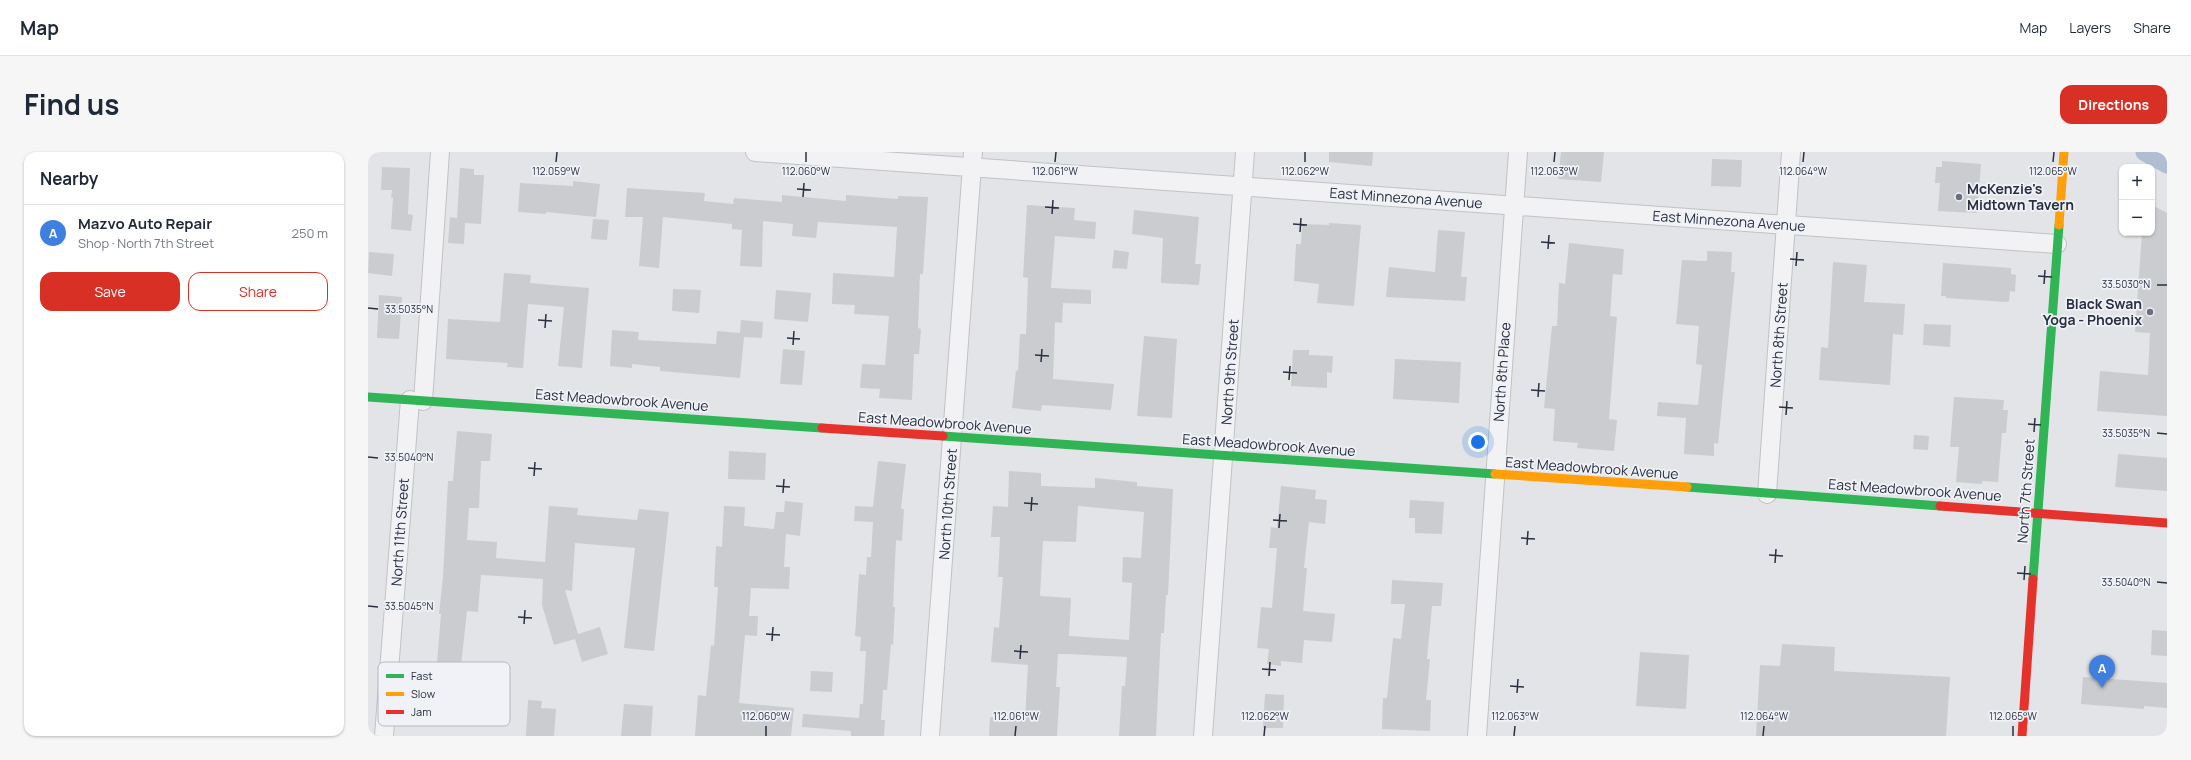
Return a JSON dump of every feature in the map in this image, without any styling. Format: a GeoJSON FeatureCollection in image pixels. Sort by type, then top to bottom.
{"type":"FeatureCollection","features":[{"type":"Feature","properties":{"kind":"street","name":"North 11th Street"},"geometry":{"type":"LineString","coordinates":[[391,662],[440,152]]}},
{"type":"Feature","properties":{"kind":"street","name":"East Minnezona Avenue"},"geometry":{"type":"LineString","coordinates":[[755,152],[973,160],[1242,186],[2057,244]]}},
{"type":"Feature","properties":{"kind":"street","name":"North 9th Street"},"geometry":{"type":"LineString","coordinates":[[1203,736],[1245,152]]}},
{"type":"Feature","properties":{"kind":"street","name":"North 8th Place"},"geometry":{"type":"LineString","coordinates":[[1477,736],[1494,475],[1518,152]]}},
{"type":"Feature","properties":{"kind":"street","name":"North 8th Street"},"geometry":{"type":"LineString","coordinates":[[1767,494],[1791,152]]}},
{"type":"Feature","properties":{"kind":"street","name":"North 7th Street"},"geometry":{"type":"LineString","coordinates":[[2022,736],[2064,152]]}},
{"type":"Feature","properties":{"kind":"street","name":"North 10th Street"},"geometry":{"type":"LineString","coordinates":[[930,736],[973,160]]}},
{"type":"Feature","properties":{"kind":"street","name":"East Meadowbrook Avenue"},"geometry":{"type":"LineString","coordinates":[[368,397],[2167,523]]}},
{"type":"Feature","properties":{"kind":"street","name":"North 11th Street"},"geometry":{"type":"LineString","coordinates":[[384,736],[385,726]]}},
{"type":"Feature","properties":{"kind":"building"},"geometry":{"type":"Polygon","coordinates":[[[1329,152],[1373,152],[1372,166],[1329,162],[1329,152]]]}},
{"type":"Feature","properties":{"kind":"building"},"geometry":{"type":"Polygon","coordinates":[[[1561,152],[1604,152],[1601,182],[1558,179],[1561,152]]]}},
{"type":"Feature","properties":{"kind":"building"},"geometry":{"type":"Polygon","coordinates":[[[1712,159],[1742,160],[1741,187],[1711,186],[1712,159]]]}},
{"type":"Feature","properties":{"kind":"building","name":"McKenzie's Midtown Tavern"},"geometry":{"type":"Polygon","coordinates":[[[1942,161],[1981,164],[1977,213],[1938,211],[1940,183],[1935,183],[1936,167],[1942,167],[1942,161]]]}},
{"type":"Feature","properties":{"kind":"building"},"geometry":{"type":"Polygon","coordinates":[[[382,167],[410,168],[408,214],[413,215],[411,231],[391,229],[393,198],[391,198],[392,190],[381,190],[382,167]]]}},
{"type":"Feature","properties":{"kind":"building"},"geometry":{"type":"Polygon","coordinates":[[[460,168],[474,169],[474,175],[484,175],[481,224],[465,223],[464,244],[448,243],[450,217],[457,218],[460,168]]]}},
{"type":"Feature","properties":{"kind":"building"},"geometry":{"type":"Polygon","coordinates":[[[573,181],[600,184],[596,217],[546,212],[546,214],[518,212],[520,183],[573,186],[573,181]]]}},
{"type":"Feature","properties":{"kind":"building"},"geometry":{"type":"Polygon","coordinates":[[[627,188],[705,193],[704,201],[733,204],[734,198],[782,202],[782,195],[846,201],[846,195],[898,199],[898,196],[928,197],[923,274],[920,274],[918,328],[921,329],[919,354],[914,354],[912,400],[879,398],[880,389],[860,388],[862,364],[885,365],[889,316],[854,314],[855,305],[832,304],[833,273],[894,277],[897,227],[818,222],[816,238],[792,236],[793,224],[763,221],[762,267],[740,266],[742,230],[732,229],[732,224],[663,217],[659,268],[639,266],[643,217],[625,217],[627,188]]]}},
{"type":"Feature","properties":{"kind":"building"},"geometry":{"type":"Polygon","coordinates":[[[1027,205],[1075,208],[1074,220],[1096,222],[1095,239],[1055,236],[1051,288],[1091,290],[1091,304],[1063,303],[1062,323],[1055,322],[1053,379],[1114,384],[1111,410],[1042,405],[1041,411],[1012,408],[1016,370],[1018,371],[1020,334],[1026,334],[1028,278],[1023,277],[1027,205]]]}},
{"type":"Feature","properties":{"kind":"building"},"geometry":{"type":"Polygon","coordinates":[[[2155,207],[2167,213],[2167,416],[2097,411],[2100,371],[2148,375],[2150,333],[2135,332],[2142,236],[2155,236],[2155,207]]]}},
{"type":"Feature","properties":{"kind":"building"},"geometry":{"type":"Polygon","coordinates":[[[1134,210],[1199,217],[1195,264],[1201,264],[1199,285],[1161,283],[1163,238],[1132,234],[1134,210]]]}},
{"type":"Feature","properties":{"kind":"building"},"geometry":{"type":"Polygon","coordinates":[[[593,219],[609,220],[607,240],[591,239],[593,219]]]}},
{"type":"Feature","properties":{"kind":"building"},"geometry":{"type":"Polygon","coordinates":[[[1329,223],[1361,225],[1354,306],[1317,303],[1319,284],[1294,281],[1296,244],[1301,244],[1302,224],[1329,225],[1329,223]]]}},
{"type":"Feature","properties":{"kind":"building"},"geometry":{"type":"Polygon","coordinates":[[[1438,230],[1465,232],[1461,277],[1467,277],[1465,301],[1386,297],[1389,267],[1435,272],[1438,230]]]}},
{"type":"Feature","properties":{"kind":"building"},"geometry":{"type":"Polygon","coordinates":[[[1569,243],[1624,249],[1622,275],[1613,274],[1610,316],[1617,317],[1609,419],[1617,420],[1614,451],[1577,448],[1578,443],[1553,441],[1555,409],[1544,408],[1552,326],[1557,326],[1559,283],[1565,284],[1569,243]]]}},
{"type":"Feature","properties":{"kind":"building"},"geometry":{"type":"Polygon","coordinates":[[[1114,250],[1129,252],[1127,269],[1112,268],[1114,250]]]}},
{"type":"Feature","properties":{"kind":"building"},"geometry":{"type":"Polygon","coordinates":[[[1707,251],[1732,252],[1731,272],[1735,272],[1718,444],[1714,443],[1714,456],[1684,454],[1686,418],[1657,416],[1658,402],[1698,405],[1702,365],[1696,364],[1699,326],[1676,324],[1682,260],[1707,261],[1707,251]]]}},
{"type":"Feature","properties":{"kind":"building"},"geometry":{"type":"Polygon","coordinates":[[[369,252],[394,254],[392,276],[368,273],[369,252]]]}},
{"type":"Feature","properties":{"kind":"building"},"geometry":{"type":"Polygon","coordinates":[[[1833,262],[1867,265],[1864,302],[1905,304],[1903,335],[1893,334],[1890,385],[1819,380],[1821,347],[1828,348],[1833,262]]]}},
{"type":"Feature","properties":{"kind":"building"},"geometry":{"type":"Polygon","coordinates":[[[1943,263],[2011,268],[2011,274],[2016,275],[2015,292],[2010,291],[2009,301],[2007,302],[1946,298],[1946,296],[1941,296],[1943,263]]]}},
{"type":"Feature","properties":{"kind":"building"},"geometry":{"type":"Polygon","coordinates":[[[504,273],[531,275],[530,283],[589,288],[582,368],[558,366],[564,307],[528,304],[523,368],[507,367],[508,363],[446,359],[448,319],[500,322],[504,273]]]}},
{"type":"Feature","properties":{"kind":"building"},"geometry":{"type":"Polygon","coordinates":[[[673,289],[701,290],[699,313],[672,311],[673,289]]]}},
{"type":"Feature","properties":{"kind":"building"},"geometry":{"type":"Polygon","coordinates":[[[776,290],[811,293],[808,322],[774,319],[776,290]]]}},
{"type":"Feature","properties":{"kind":"building"},"geometry":{"type":"Polygon","coordinates":[[[379,295],[402,297],[399,339],[377,338],[379,295]]]}},
{"type":"Feature","properties":{"kind":"building"},"geometry":{"type":"Polygon","coordinates":[[[741,320],[763,322],[762,338],[744,337],[740,378],[660,371],[660,367],[632,364],[632,368],[610,366],[612,330],[639,332],[638,340],[716,344],[717,331],[740,333],[741,320]]]}},
{"type":"Feature","properties":{"kind":"building"},"geometry":{"type":"Polygon","coordinates":[[[1924,324],[1951,325],[1950,347],[1923,345],[1924,324]]]}},
{"type":"Feature","properties":{"kind":"building"},"geometry":{"type":"Polygon","coordinates":[[[1144,336],[1177,339],[1172,418],[1137,416],[1144,336]]]}},
{"type":"Feature","properties":{"kind":"building"},"geometry":{"type":"Polygon","coordinates":[[[783,349],[805,351],[802,385],[780,384],[783,349]]]}},
{"type":"Feature","properties":{"kind":"building"},"geometry":{"type":"Polygon","coordinates":[[[1293,350],[1309,350],[1309,355],[1333,356],[1332,373],[1327,372],[1327,388],[1291,386],[1293,350]]]}},
{"type":"Feature","properties":{"kind":"building"},"geometry":{"type":"Polygon","coordinates":[[[1395,359],[1461,362],[1459,403],[1393,399],[1395,359]]]}},
{"type":"Feature","properties":{"kind":"building"},"geometry":{"type":"Polygon","coordinates":[[[1954,397],[2004,400],[2003,410],[2008,410],[2006,433],[2002,433],[1998,482],[1982,481],[1982,484],[1956,482],[1959,447],[1950,447],[1954,397]]]}},
{"type":"Feature","properties":{"kind":"building"},"geometry":{"type":"Polygon","coordinates":[[[457,431],[492,434],[490,461],[481,461],[479,508],[469,508],[467,540],[497,542],[496,558],[545,562],[549,506],[578,508],[577,515],[637,520],[639,509],[669,512],[654,651],[624,648],[635,548],[575,543],[572,591],[565,590],[578,634],[600,627],[608,654],[582,662],[575,639],[554,645],[542,605],[543,579],[481,575],[478,612],[467,611],[461,662],[437,662],[448,481],[453,481],[457,431]]]}},
{"type":"Feature","properties":{"kind":"building"},"geometry":{"type":"Polygon","coordinates":[[[1914,435],[1929,436],[1928,450],[1913,449],[1914,435]]]}},
{"type":"Feature","properties":{"kind":"building"},"geometry":{"type":"Polygon","coordinates":[[[729,451],[766,453],[765,480],[728,479],[729,451]]]}},
{"type":"Feature","properties":{"kind":"building"},"geometry":{"type":"Polygon","coordinates":[[[2118,454],[2167,458],[2167,491],[2115,487],[2118,454]]]}},
{"type":"Feature","properties":{"kind":"building"},"geometry":{"type":"Polygon","coordinates":[[[878,461],[906,464],[901,509],[904,509],[902,541],[896,540],[893,645],[891,644],[887,690],[883,690],[881,720],[885,720],[884,736],[851,736],[851,731],[802,727],[803,714],[859,718],[860,704],[863,704],[866,651],[860,651],[861,637],[855,636],[859,574],[866,575],[867,557],[871,557],[873,522],[854,521],[855,506],[873,507],[878,461]]]}},
{"type":"Feature","properties":{"kind":"building"},"geometry":{"type":"Polygon","coordinates":[[[1009,471],[1041,473],[1041,486],[1095,488],[1095,478],[1137,482],[1137,486],[1173,489],[1168,595],[1166,595],[1164,633],[1161,633],[1156,736],[1119,736],[1122,686],[1125,686],[1127,657],[1058,654],[1056,687],[1060,687],[1057,736],[989,736],[990,717],[1025,720],[1028,665],[991,662],[994,627],[999,628],[1003,577],[998,577],[1000,537],[991,537],[993,506],[1008,507],[1009,471]],[[1078,506],[1076,542],[1043,541],[1040,596],[1071,598],[1069,636],[1129,640],[1132,583],[1122,582],[1123,557],[1141,558],[1144,512],[1078,506]]]}},
{"type":"Feature","properties":{"kind":"building"},"geometry":{"type":"Polygon","coordinates":[[[1281,486],[1316,490],[1315,499],[1327,500],[1325,524],[1309,522],[1304,568],[1307,568],[1303,611],[1335,614],[1332,642],[1304,640],[1302,663],[1281,661],[1281,666],[1267,664],[1269,649],[1257,648],[1261,607],[1272,608],[1277,548],[1269,548],[1271,527],[1277,528],[1281,486]]]}},
{"type":"Feature","properties":{"kind":"building"},"geometry":{"type":"Polygon","coordinates":[[[1410,500],[1444,502],[1442,534],[1415,533],[1415,518],[1409,518],[1410,500]]]}},
{"type":"Feature","properties":{"kind":"building"},"geometry":{"type":"Polygon","coordinates":[[[785,501],[803,503],[800,536],[786,534],[784,567],[790,567],[789,589],[751,588],[749,616],[758,616],[757,636],[745,635],[739,703],[794,708],[791,736],[695,736],[698,695],[706,696],[711,645],[714,646],[718,587],[714,587],[716,546],[722,547],[724,506],[745,507],[744,526],[774,529],[776,512],[784,512],[785,501]]]}},
{"type":"Feature","properties":{"kind":"building"},"geometry":{"type":"Polygon","coordinates":[[[1392,580],[1443,583],[1441,606],[1432,606],[1427,659],[1430,659],[1426,700],[1431,700],[1430,731],[1382,729],[1383,698],[1387,698],[1393,638],[1401,639],[1405,604],[1391,604],[1392,580]]]}},
{"type":"Feature","properties":{"kind":"building"},"geometry":{"type":"Polygon","coordinates":[[[2152,630],[2167,631],[2167,656],[2151,655],[2152,630]]]}},
{"type":"Feature","properties":{"kind":"building"},"geometry":{"type":"Polygon","coordinates":[[[1782,644],[1835,647],[1834,671],[1950,677],[1946,736],[1756,736],[1760,665],[1780,666],[1782,644]]]}},
{"type":"Feature","properties":{"kind":"building"},"geometry":{"type":"Polygon","coordinates":[[[1640,652],[1689,655],[1686,709],[1636,706],[1640,652]]]}},
{"type":"Feature","properties":{"kind":"building"},"geometry":{"type":"Polygon","coordinates":[[[811,671],[833,672],[832,692],[810,691],[811,671]]]}},
{"type":"Feature","properties":{"kind":"building"},"geometry":{"type":"Polygon","coordinates":[[[2083,677],[2167,683],[2167,708],[2144,706],[2144,709],[2081,704],[2083,677]]]}},
{"type":"Feature","properties":{"kind":"building"},"geometry":{"type":"Polygon","coordinates":[[[1265,694],[1284,695],[1283,728],[1263,728],[1265,694]]]}},
{"type":"Feature","properties":{"kind":"building"},"geometry":{"type":"Polygon","coordinates":[[[528,700],[542,701],[541,708],[556,709],[554,736],[526,736],[528,700]]]}},
{"type":"Feature","properties":{"kind":"building"},"geometry":{"type":"Polygon","coordinates":[[[624,704],[653,706],[651,736],[621,736],[624,704]]]}},
{"type":"Feature","properties":{"kind":"waterway"},"geometry":{"type":"LineString","coordinates":[[2145,152],[2167,164]]}},
{"type":"Feature","properties":{"kind":"traffic: fast"},"geometry":{"type":"LineString","coordinates":[[2033,579],[2059,225]]}},
{"type":"Feature","properties":{"kind":"traffic: fast"},"geometry":{"type":"LineString","coordinates":[[368,397],[822,428]]}},
{"type":"Feature","properties":{"kind":"traffic: fast"},"geometry":{"type":"LineString","coordinates":[[943,436],[1495,474]]}},
{"type":"Feature","properties":{"kind":"traffic: fast"},"geometry":{"type":"LineString","coordinates":[[1687,487],[1940,506]]}},
{"type":"Feature","properties":{"kind":"traffic: slow"},"geometry":{"type":"LineString","coordinates":[[2059,225],[2064,152]]}},
{"type":"Feature","properties":{"kind":"traffic: slow"},"geometry":{"type":"LineString","coordinates":[[1495,474],[1687,487]]}},
{"type":"Feature","properties":{"kind":"traffic: jam"},"geometry":{"type":"LineString","coordinates":[[822,428],[943,436]]}},
{"type":"Feature","properties":{"kind":"traffic: jam"},"geometry":{"type":"LineString","coordinates":[[1940,506],[2167,523]]}},
{"type":"Feature","properties":{"kind":"traffic: jam"},"geometry":{"type":"LineString","coordinates":[[2022,736],[2033,579]]}},
{"type":"Feature","properties":{"kind":"place","name":"McKenzie's Midtown Tavern"},"geometry":{"type":"Point","coordinates":[1959,197]}},
{"type":"Feature","properties":{"kind":"place","name":"Black Swan Yoga - Phoenix"},"geometry":{"type":"Point","coordinates":[2150,312]}},
{"type":"Feature","properties":{"kind":"place","name":"Mazvo Auto Repair"},"geometry":{"type":"Point","coordinates":[2102,688]}}]}
